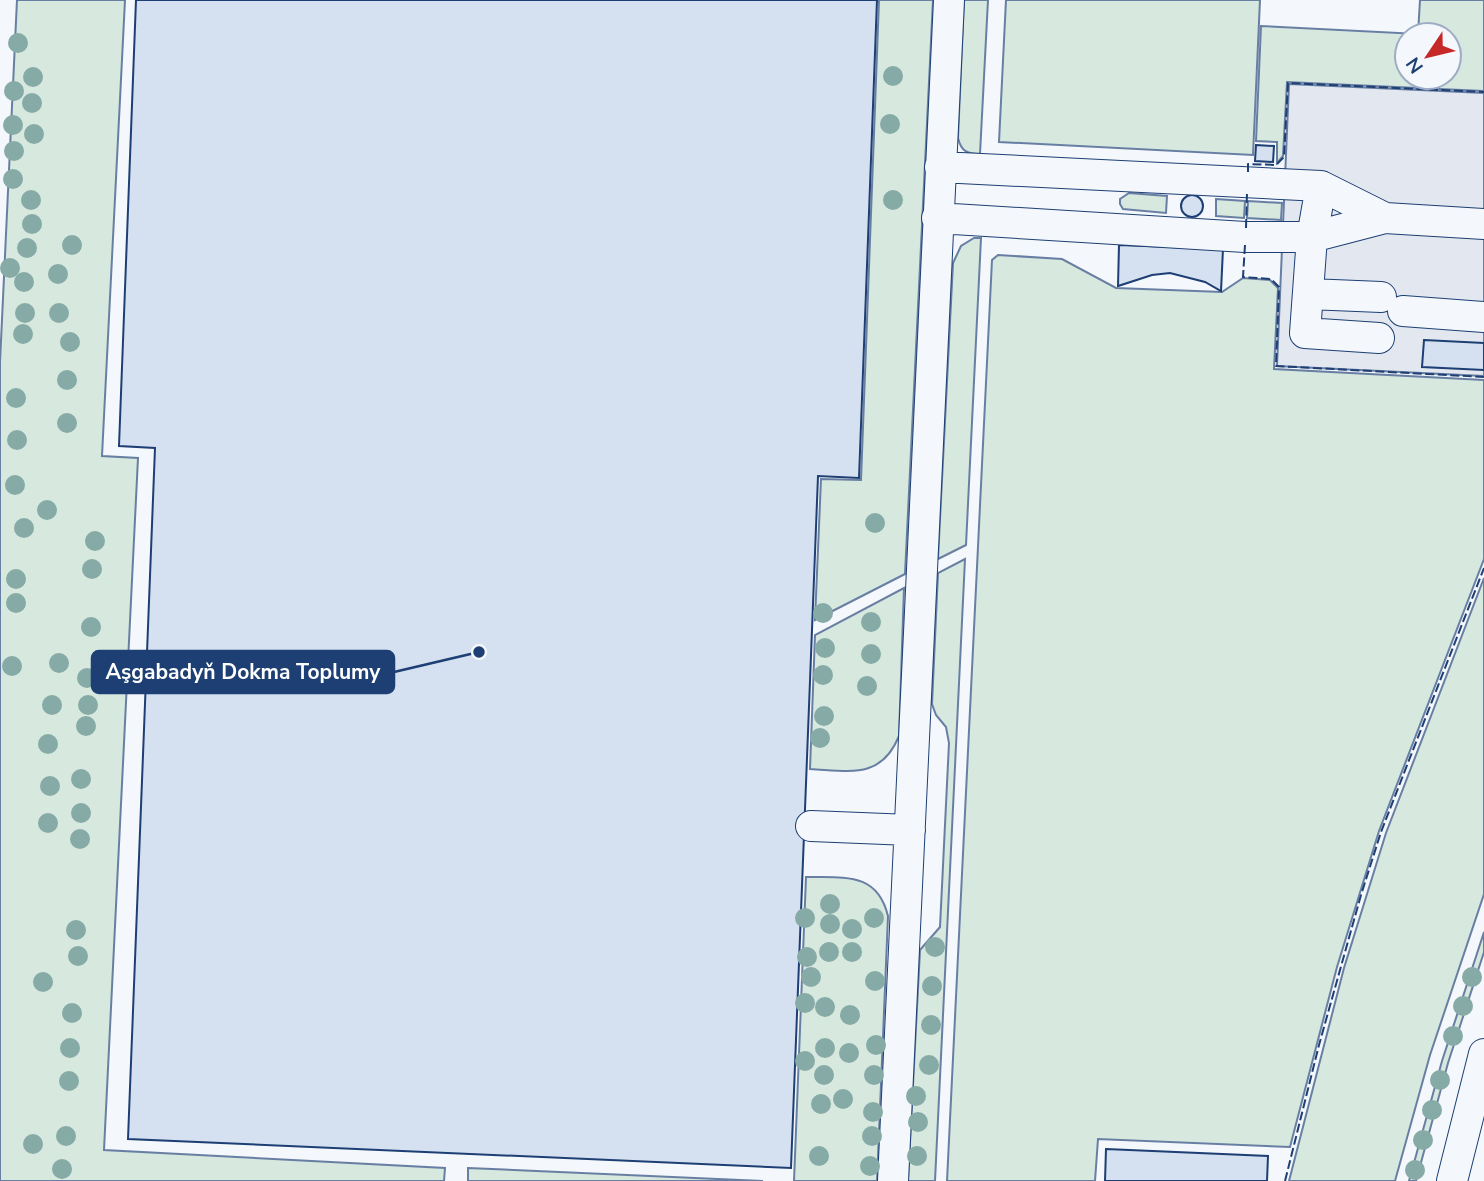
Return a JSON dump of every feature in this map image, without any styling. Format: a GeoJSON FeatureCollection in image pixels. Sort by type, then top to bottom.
{"type":"FeatureCollection","features":[{"type":"Feature","properties":{"kind":"street"},"geometry":{"type":"LineString","coordinates":[[893,1181],[949,0]]}},
{"type":"Feature","properties":{"kind":"street"},"geometry":{"type":"LineString","coordinates":[[940,167],[1321,186],[1385,218]]}},
{"type":"Feature","properties":{"kind":"street"},"geometry":{"type":"LineString","coordinates":[[1321,186],[1312,237],[1305,330],[1307,334],[1379,338]]}},
{"type":"Feature","properties":{"kind":"street"},"geometry":{"type":"LineString","coordinates":[[937,218],[1245,237],[1312,237],[1385,218],[1484,224]]}},
{"type":"Feature","properties":{"kind":"street"},"geometry":{"type":"LineString","coordinates":[[1308,294],[1484,317]]}},
{"type":"Feature","properties":{"kind":"street"},"geometry":{"type":"LineString","coordinates":[[811,826],[910,830]]}},
{"type":"Feature","properties":{"kind":"street"},"geometry":{"type":"LineString","coordinates":[[1452,1181],[1484,1054]]}},
{"type":"Feature","properties":{"kind":"shaded area"},"geometry":{"type":"Polygon","coordinates":[[[17,0],[125,0],[102,456],[138,458],[104,1150],[445,1168],[444,1181],[0,1181],[0,362],[17,0]]]}},
{"type":"Feature","properties":{"kind":"shaded area"},"geometry":{"type":"Polygon","coordinates":[[[879,0],[933,0],[905,574],[815,620],[821,479],[861,480],[879,0]]]}},
{"type":"Feature","properties":{"kind":"shaded area"},"geometry":{"type":"Polygon","coordinates":[[[964,0],[988,0],[980,154],[965,151],[958,138],[964,0]]]}},
{"type":"Feature","properties":{"kind":"shaded area"},"geometry":{"type":"Polygon","coordinates":[[[1006,0],[1260,0],[1253,155],[999,142],[1006,0]]]}},
{"type":"Feature","properties":{"kind":"shaded area"},"geometry":{"type":"Polygon","coordinates":[[[1420,0],[1484,0],[1484,91],[1463,90],[1463,21],[1419,21],[1420,0]]]}},
{"type":"Feature","properties":{"kind":"shaded area"},"geometry":{"type":"Polygon","coordinates":[[[1261,26],[1393,33],[1393,87],[1287,82],[1283,156],[1277,163],[1277,142],[1256,141],[1261,26]]]}},
{"type":"Feature","properties":{"kind":"shaded area"},"geometry":{"type":"Polygon","coordinates":[[[1289,84],[1393,89],[1393,91],[1484,93],[1484,376],[1277,366],[1289,84]]]}},
{"type":"Feature","properties":{"kind":"shaded area"},"geometry":{"type":"Polygon","coordinates":[[[1129,193],[1167,196],[1166,213],[1123,209],[1120,199],[1129,193]]]}},
{"type":"Feature","properties":{"kind":"shaded area"},"geometry":{"type":"Polygon","coordinates":[[[1216,199],[1245,201],[1244,218],[1216,216],[1216,199]]]}},
{"type":"Feature","properties":{"kind":"shaded area"},"geometry":{"type":"Polygon","coordinates":[[[1248,201],[1282,203],[1281,220],[1247,218],[1248,201]]]}},
{"type":"Feature","properties":{"kind":"shaded area"},"geometry":{"type":"Polygon","coordinates":[[[974,238],[981,238],[966,545],[938,559],[953,263],[961,246],[974,238]]]}},
{"type":"Feature","properties":{"kind":"shaded area"},"geometry":{"type":"Polygon","coordinates":[[[998,255],[1062,259],[1116,288],[1222,292],[1243,278],[1270,280],[1278,288],[1274,369],[1484,380],[1484,559],[1379,831],[1337,967],[1290,1147],[1098,1139],[1095,1181],[947,1181],[992,260],[998,255]]]}},
{"type":"Feature","properties":{"kind":"shaded area"},"geometry":{"type":"Polygon","coordinates":[[[965,559],[935,1181],[908,1181],[920,950],[940,927],[949,743],[946,727],[936,715],[932,704],[938,573],[965,559]]]}},
{"type":"Feature","properties":{"kind":"shaded area"},"geometry":{"type":"Polygon","coordinates":[[[1484,578],[1484,894],[1430,1055],[1395,1181],[1289,1181],[1344,968],[1386,833],[1484,578]]]}},
{"type":"Feature","properties":{"kind":"shaded area"},"geometry":{"type":"Polygon","coordinates":[[[904,588],[899,736],[892,750],[883,760],[862,770],[810,769],[815,635],[904,588]]]}},
{"type":"Feature","properties":{"kind":"shaded area"},"geometry":{"type":"Polygon","coordinates":[[[806,877],[845,878],[867,884],[883,901],[888,916],[877,1181],[794,1181],[806,877]]]}},
{"type":"Feature","properties":{"kind":"shaded area"},"geometry":{"type":"Polygon","coordinates":[[[1484,932],[1484,952],[1448,1063],[1416,1181],[1409,1181],[1442,1061],[1484,932]]]}},
{"type":"Feature","properties":{"kind":"shaded area"},"geometry":{"type":"Polygon","coordinates":[[[468,1168],[763,1181],[468,1181],[468,1168]]]}},
{"type":"Feature","properties":{"kind":"building"},"geometry":{"type":"Polygon","coordinates":[[[136,0],[877,0],[859,478],[818,476],[791,1168],[128,1139],[155,448],[119,446],[136,0]]]}},
{"type":"Feature","properties":{"kind":"building"},"geometry":{"type":"Polygon","coordinates":[[[1256,145],[1274,146],[1273,162],[1255,161],[1256,145]]]}},
{"type":"Feature","properties":{"kind":"building"},"geometry":{"type":"Polygon","coordinates":[[[1188,195],[1196,195],[1203,202],[1203,210],[1196,217],[1188,217],[1181,210],[1181,202],[1188,195]]]}},
{"type":"Feature","properties":{"kind":"building"},"geometry":{"type":"Polygon","coordinates":[[[1119,245],[1223,249],[1221,291],[1205,282],[1170,273],[1152,275],[1118,286],[1119,245]]]}},
{"type":"Feature","properties":{"kind":"building"},"geometry":{"type":"Polygon","coordinates":[[[1424,340],[1484,343],[1484,370],[1422,367],[1424,340]]]}},
{"type":"Feature","properties":{"kind":"building"},"geometry":{"type":"Polygon","coordinates":[[[1106,1149],[1268,1156],[1267,1181],[1105,1181],[1106,1149]]]}},
{"type":"Feature","properties":{"kind":"fence"},"geometry":{"type":"LineString","coordinates":[[1248,172],[1248,164],[1276,165],[1284,157],[1288,83],[1484,92]]}},
{"type":"Feature","properties":{"kind":"fence"},"geometry":{"type":"LineString","coordinates":[[1246,228],[1247,193]]}},
{"type":"Feature","properties":{"kind":"fence"},"geometry":{"type":"LineString","coordinates":[[1245,245],[1243,277],[1271,279],[1279,287],[1276,366],[1484,377]]}},
{"type":"Feature","properties":{"kind":"fence"},"geometry":{"type":"LineString","coordinates":[[1285,1181],[1319,1045],[1381,832],[1484,568]]}},
{"type":"Feature","properties":{"kind":"place","name":"Aşgabadyň Dokma Toplumy"},"geometry":{"type":"Point","coordinates":[479,652]}}]}
